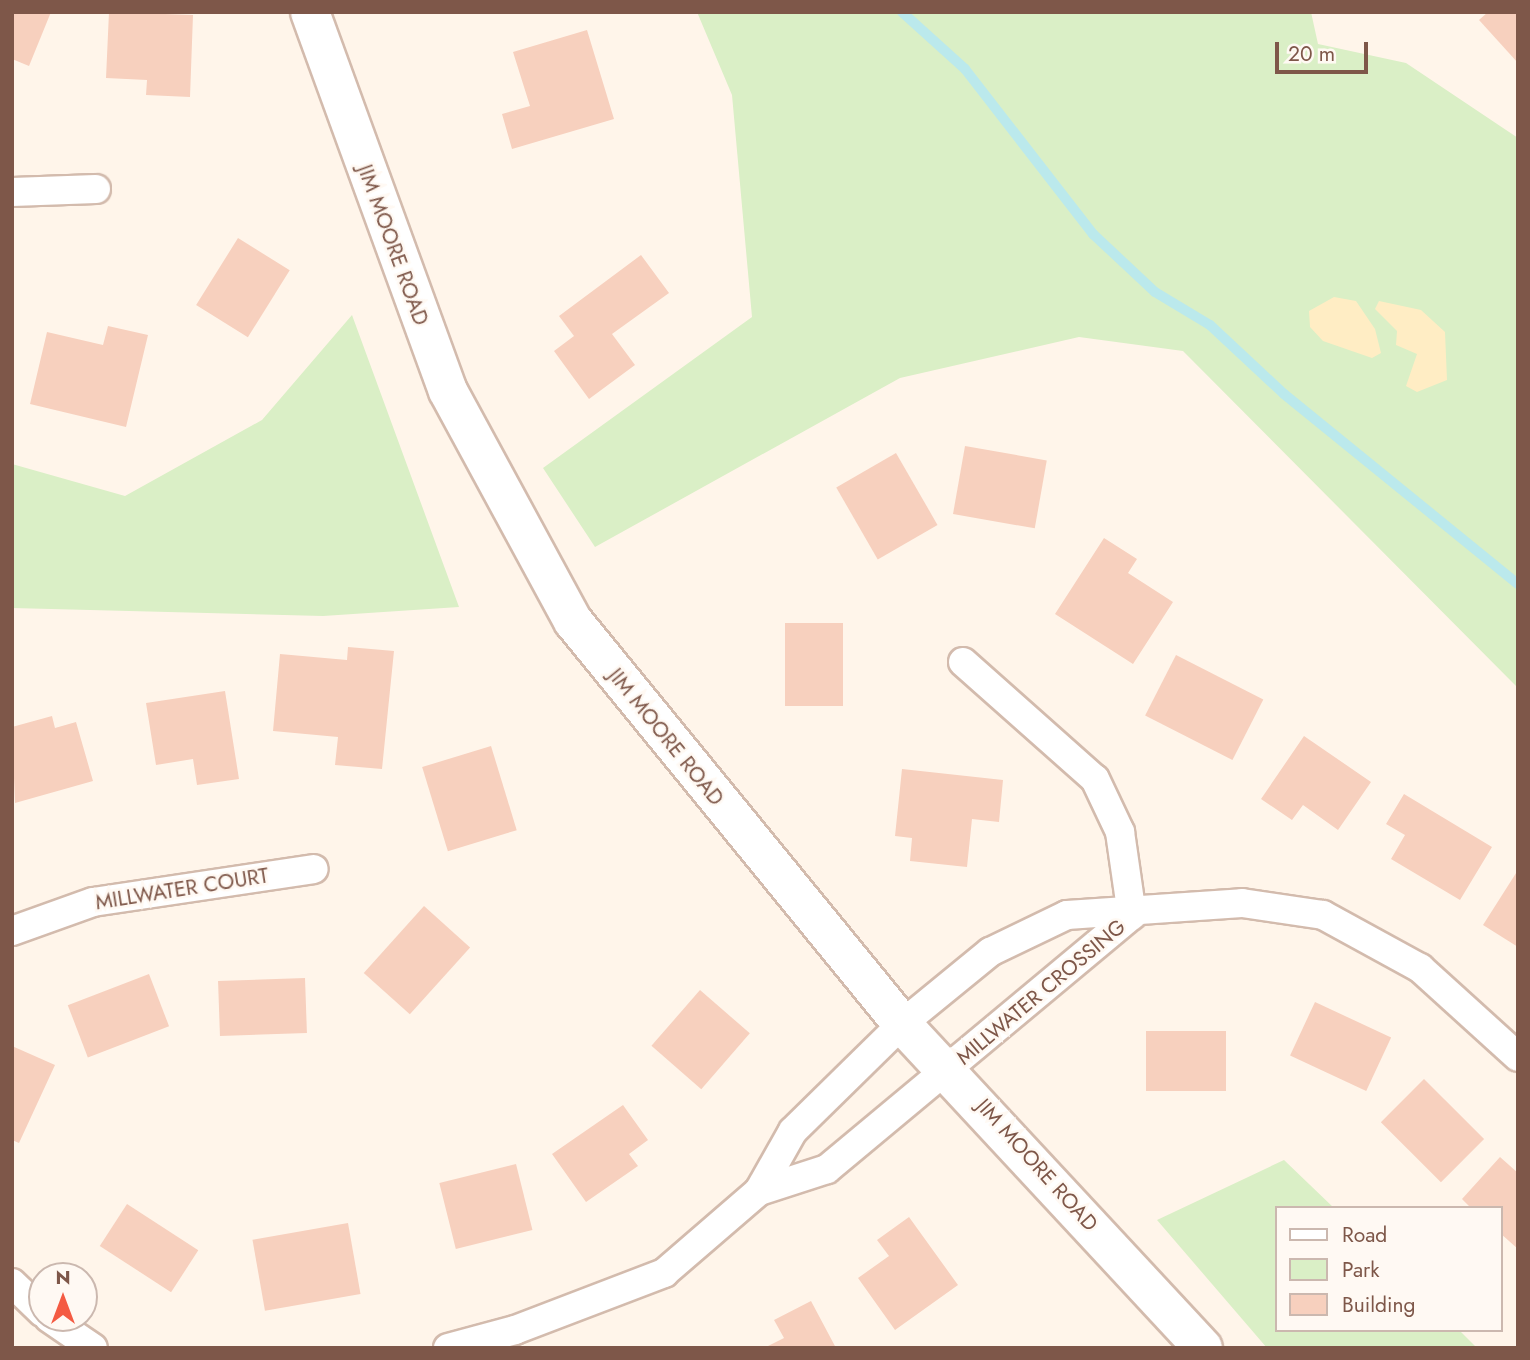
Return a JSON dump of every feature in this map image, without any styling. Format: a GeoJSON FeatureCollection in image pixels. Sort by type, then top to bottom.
{"type":"FeatureCollection","features":[{"type":"Feature","properties":{"kind":"street","name":"JIM MOORE ROAD"},"geometry":{"type":"LineString","coordinates":[[310,12],[448,391],[573,621],[902,1024],[950,1069],[1203,1348]]}},
{"type":"Feature","properties":{"kind":"street"},"geometry":{"type":"LineString","coordinates":[[12,192],[96,190]]}},
{"type":"Feature","properties":{"kind":"street"},"geometry":{"type":"LineString","coordinates":[[963,662],[1095,779],[1120,832],[1132,915]]}},
{"type":"Feature","properties":{"kind":"street","name":"MILLWATER COURT"},"geometry":{"type":"LineString","coordinates":[[12,931],[93,902],[314,869]]}},
{"type":"Feature","properties":{"kind":"street","name":"MILLWATER CROSSING"},"geometry":{"type":"LineString","coordinates":[[760,1191],[793,1131],[902,1024],[990,952],[1067,915],[1132,915],[1242,903],[1323,915],[1420,968],[1518,1057]]}},
{"type":"Feature","properties":{"kind":"street","name":"MILLWATER CROSSING"},"geometry":{"type":"LineString","coordinates":[[760,1191],[827,1169],[1132,915]]}},
{"type":"Feature","properties":{"kind":"street"},"geometry":{"type":"LineString","coordinates":[[448,1348],[517,1339],[664,1273],[760,1191]]}},
{"type":"Feature","properties":{"kind":"street"},"geometry":{"type":"LineString","coordinates":[[12,1283],[28,1298]]}},
{"type":"Feature","properties":{"kind":"street"},"geometry":{"type":"LineString","coordinates":[[70,1332],[93,1348]]}},
{"type":"Feature","properties":{"kind":"green space"},"geometry":{"type":"Polygon","coordinates":[[[697,12],[1311,12],[1318,44],[1406,63],[1518,138],[1518,688],[1183,351],[1079,337],[900,378],[595,547],[543,468],[752,317],[732,95],[697,12]]]}},
{"type":"Feature","properties":{"kind":"green space"},"geometry":{"type":"Polygon","coordinates":[[[352,315],[459,607],[323,616],[12,608],[12,464],[125,496],[262,420],[352,315]]]}},
{"type":"Feature","properties":{"kind":"green space"},"geometry":{"type":"Polygon","coordinates":[[[1284,1160],[1332,1206],[1274,1206],[1274,1332],[1461,1332],[1477,1348],[1267,1348],[1157,1220],[1284,1160]]]}},
{"type":"Feature","properties":{"kind":"sand"},"geometry":{"type":"Polygon","coordinates":[[[1334,297],[1356,301],[1375,329],[1381,353],[1372,358],[1323,341],[1310,327],[1309,311],[1334,297]]]}},
{"type":"Feature","properties":{"kind":"sand"},"geometry":{"type":"Polygon","coordinates":[[[1379,301],[1421,310],[1445,332],[1447,380],[1417,392],[1406,386],[1417,354],[1396,345],[1397,331],[1375,309],[1379,301]]]}},
{"type":"Feature","properties":{"kind":"building"},"geometry":{"type":"Polygon","coordinates":[[[12,12],[51,12],[29,66],[12,59],[12,12]]]}},
{"type":"Feature","properties":{"kind":"building"},"geometry":{"type":"Polygon","coordinates":[[[109,12],[193,15],[190,97],[146,95],[147,80],[106,78],[109,12]]]}},
{"type":"Feature","properties":{"kind":"building"},"geometry":{"type":"Polygon","coordinates":[[[1488,12],[1518,12],[1518,63],[1479,20],[1488,12]]]}},
{"type":"Feature","properties":{"kind":"building"},"geometry":{"type":"Polygon","coordinates":[[[587,30],[614,119],[512,149],[502,114],[530,106],[513,52],[587,30]]]}},
{"type":"Feature","properties":{"kind":"building"},"geometry":{"type":"Polygon","coordinates":[[[238,238],[290,270],[248,337],[196,305],[238,238]]]}},
{"type":"Feature","properties":{"kind":"building"},"geometry":{"type":"Polygon","coordinates":[[[641,255],[669,293],[612,334],[635,365],[589,399],[554,351],[574,336],[559,316],[641,255]]]}},
{"type":"Feature","properties":{"kind":"building"},"geometry":{"type":"Polygon","coordinates":[[[108,326],[148,335],[126,427],[30,404],[47,332],[103,345],[108,326]]]}},
{"type":"Feature","properties":{"kind":"building"},"geometry":{"type":"Polygon","coordinates":[[[965,446],[1047,460],[1035,528],[953,514],[965,446]]]}},
{"type":"Feature","properties":{"kind":"building"},"geometry":{"type":"Polygon","coordinates":[[[896,453],[938,525],[878,559],[836,488],[896,453]]]}},
{"type":"Feature","properties":{"kind":"building"},"geometry":{"type":"Polygon","coordinates":[[[1104,538],[1137,559],[1128,573],[1173,602],[1133,664],[1055,614],[1104,538]]]}},
{"type":"Feature","properties":{"kind":"building"},"geometry":{"type":"Polygon","coordinates":[[[785,623],[843,623],[843,706],[785,706],[785,623]]]}},
{"type":"Feature","properties":{"kind":"building"},"geometry":{"type":"Polygon","coordinates":[[[348,647],[394,651],[382,769],[335,765],[338,737],[273,731],[280,654],[347,660],[348,647]]]}},
{"type":"Feature","properties":{"kind":"building"},"geometry":{"type":"Polygon","coordinates":[[[1176,655],[1263,699],[1232,760],[1145,716],[1176,655]]]}},
{"type":"Feature","properties":{"kind":"building"},"geometry":{"type":"Polygon","coordinates":[[[225,691],[239,779],[197,785],[193,759],[156,765],[146,703],[225,691]]]}},
{"type":"Feature","properties":{"kind":"building"},"geometry":{"type":"Polygon","coordinates":[[[52,716],[55,728],[76,722],[93,781],[15,803],[12,727],[52,716]]]}},
{"type":"Feature","properties":{"kind":"building"},"geometry":{"type":"Polygon","coordinates":[[[1304,736],[1371,782],[1338,830],[1303,805],[1292,820],[1261,799],[1304,736]]]}},
{"type":"Feature","properties":{"kind":"building"},"geometry":{"type":"Polygon","coordinates":[[[491,746],[517,830],[448,851],[422,767],[491,746]]]}},
{"type":"Feature","properties":{"kind":"building"},"geometry":{"type":"Polygon","coordinates":[[[902,769],[1003,780],[999,822],[972,819],[967,867],[910,861],[912,838],[895,836],[902,769]]]}},
{"type":"Feature","properties":{"kind":"building"},"geometry":{"type":"Polygon","coordinates":[[[1404,794],[1492,847],[1460,900],[1391,859],[1405,835],[1386,824],[1404,794]]]}},
{"type":"Feature","properties":{"kind":"building"},"geometry":{"type":"Polygon","coordinates":[[[1518,870],[1518,947],[1483,925],[1518,870]]]}},
{"type":"Feature","properties":{"kind":"building"},"geometry":{"type":"Polygon","coordinates":[[[424,906],[470,947],[410,1014],[364,973],[424,906]]]}},
{"type":"Feature","properties":{"kind":"building"},"geometry":{"type":"Polygon","coordinates":[[[149,974],[169,1026],[88,1057],[68,1005],[149,974]]]}},
{"type":"Feature","properties":{"kind":"building"},"geometry":{"type":"Polygon","coordinates":[[[305,978],[307,1033],[220,1036],[218,981],[305,978]]]}},
{"type":"Feature","properties":{"kind":"building"},"geometry":{"type":"Polygon","coordinates":[[[700,990],[750,1033],[701,1089],[651,1046],[700,990]]]}},
{"type":"Feature","properties":{"kind":"building"},"geometry":{"type":"Polygon","coordinates":[[[1315,1002],[1391,1037],[1366,1091],[1290,1055],[1315,1002]]]}},
{"type":"Feature","properties":{"kind":"building"},"geometry":{"type":"Polygon","coordinates":[[[1146,1031],[1226,1031],[1226,1091],[1146,1091],[1146,1031]]]}},
{"type":"Feature","properties":{"kind":"building"},"geometry":{"type":"Polygon","coordinates":[[[12,1046],[55,1065],[19,1143],[12,1140],[12,1046]]]}},
{"type":"Feature","properties":{"kind":"building"},"geometry":{"type":"Polygon","coordinates":[[[1424,1079],[1484,1139],[1441,1182],[1381,1122],[1424,1079]]]}},
{"type":"Feature","properties":{"kind":"building"},"geometry":{"type":"Polygon","coordinates":[[[623,1105],[648,1140],[629,1154],[638,1166],[586,1202],[552,1154],[623,1105]]]}},
{"type":"Feature","properties":{"kind":"building"},"geometry":{"type":"Polygon","coordinates":[[[1500,1157],[1518,1173],[1518,1249],[1502,1235],[1502,1206],[1469,1206],[1462,1199],[1500,1157]]]}},
{"type":"Feature","properties":{"kind":"building"},"geometry":{"type":"Polygon","coordinates":[[[516,1164],[532,1230],[456,1249],[439,1183],[516,1164]]]}},
{"type":"Feature","properties":{"kind":"building"},"geometry":{"type":"Polygon","coordinates":[[[127,1204],[198,1250],[171,1292],[100,1246],[127,1204]]]}},
{"type":"Feature","properties":{"kind":"building"},"geometry":{"type":"Polygon","coordinates":[[[909,1217],[958,1285],[895,1330],[858,1278],[889,1256],[877,1240],[909,1217]]]}},
{"type":"Feature","properties":{"kind":"building"},"geometry":{"type":"Polygon","coordinates":[[[348,1223],[361,1294],[265,1311],[252,1240],[348,1223]]]}},
{"type":"Feature","properties":{"kind":"building"},"geometry":{"type":"Polygon","coordinates":[[[811,1301],[836,1348],[764,1348],[784,1338],[774,1320],[811,1301]]]}},
{"type":"Feature","properties":{"kind":"waterway"},"geometry":{"type":"LineString","coordinates":[[902,12],[965,69],[1093,234],[1155,292],[1210,325],[1284,394],[1518,584]]}}]}
